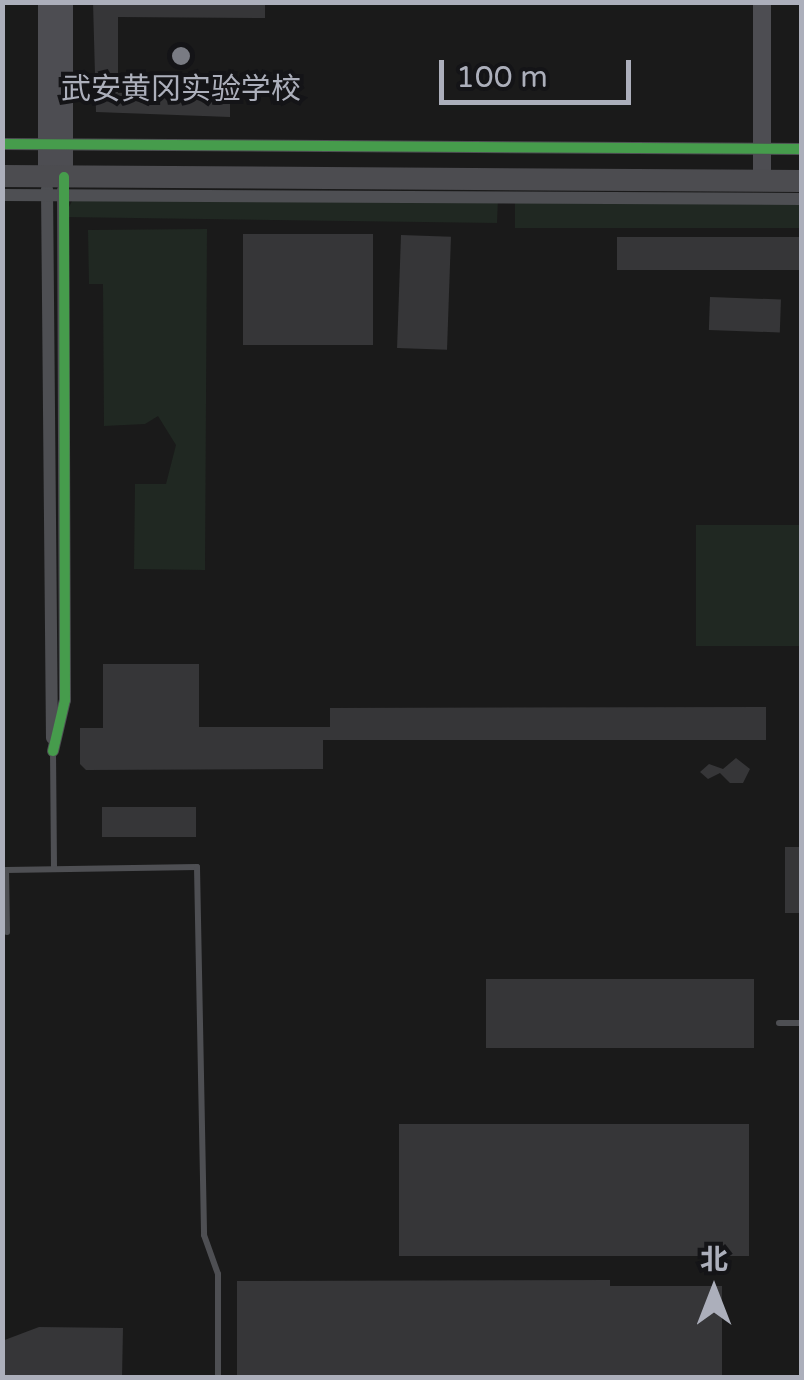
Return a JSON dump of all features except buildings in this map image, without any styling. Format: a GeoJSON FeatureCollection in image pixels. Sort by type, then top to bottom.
{"type":"FeatureCollection","features":[{"type":"Feature","properties":{"kind":"highway"},"geometry":{"type":"LineString","coordinates":[[2,162],[55,170]]}},
{"type":"Feature","properties":{"kind":"highway"},"geometry":{"type":"LineString","coordinates":[[762,165],[802,181]]}},
{"type":"Feature","properties":{"kind":"highway"},"geometry":{"type":"LineString","coordinates":[[2,176],[55,170],[802,166]]}},
{"type":"Feature","properties":{"kind":"main road"},"geometry":{"type":"LineString","coordinates":[[47,2],[55,170]]}},
{"type":"Feature","properties":{"kind":"main road"},"geometry":{"type":"LineString","coordinates":[[55,170],[64,2]]}},
{"type":"Feature","properties":{"kind":"main road"},"geometry":{"type":"LineString","coordinates":[[762,2],[762,165]]}},
{"type":"Feature","properties":{"kind":"street"},"geometry":{"type":"LineString","coordinates":[[2,144],[55,170],[802,200]]}},
{"type":"Feature","properties":{"kind":"street"},"geometry":{"type":"LineString","coordinates":[[762,165],[802,149]]}},
{"type":"Feature","properties":{"kind":"street"},"geometry":{"type":"LineString","coordinates":[[2,195],[55,170]]}},
{"type":"Feature","properties":{"kind":"street"},"geometry":{"type":"LineString","coordinates":[[54,751],[47,698],[55,170]]}},
{"type":"Feature","properties":{"kind":"lane"},"geometry":{"type":"LineString","coordinates":[[54,751],[54,869]]}},
{"type":"Feature","properties":{"kind":"lane"},"geometry":{"type":"LineString","coordinates":[[7,932],[6,870],[197,867],[204,1235],[218,1274],[218,1378]]}},
{"type":"Feature","properties":{"kind":"lane"},"geometry":{"type":"LineString","coordinates":[[779,1023],[802,1023]]}},
{"type":"Feature","properties":{"kind":"shaded area"},"geometry":{"type":"Polygon","coordinates":[[[75,195],[498,198],[497,223],[64,217],[75,195]]]}},
{"type":"Feature","properties":{"kind":"shaded area"},"geometry":{"type":"Polygon","coordinates":[[[515,198],[801,198],[801,228],[515,228],[515,198]]]}},
{"type":"Feature","properties":{"kind":"shaded area"},"geometry":{"type":"Polygon","coordinates":[[[207,229],[205,570],[134,569],[135,484],[166,484],[176,445],[158,416],[145,424],[104,426],[103,284],[89,284],[88,230],[207,229]]]}},
{"type":"Feature","properties":{"kind":"shaded area"},"geometry":{"type":"Polygon","coordinates":[[[696,525],[801,525],[801,646],[696,646],[696,525]]]}},
{"type":"Feature","properties":{"kind":"cycle path"},"geometry":{"type":"LineString","coordinates":[[2,144],[802,149]]}},
{"type":"Feature","properties":{"kind":"cycle path"},"geometry":{"type":"LineString","coordinates":[[53,751],[65,700],[64,177]]}},
{"type":"Feature","properties":{"kind":"place","name":"武安黄冈实验学校"},"geometry":{"type":"Point","coordinates":[181,56]}}]}
